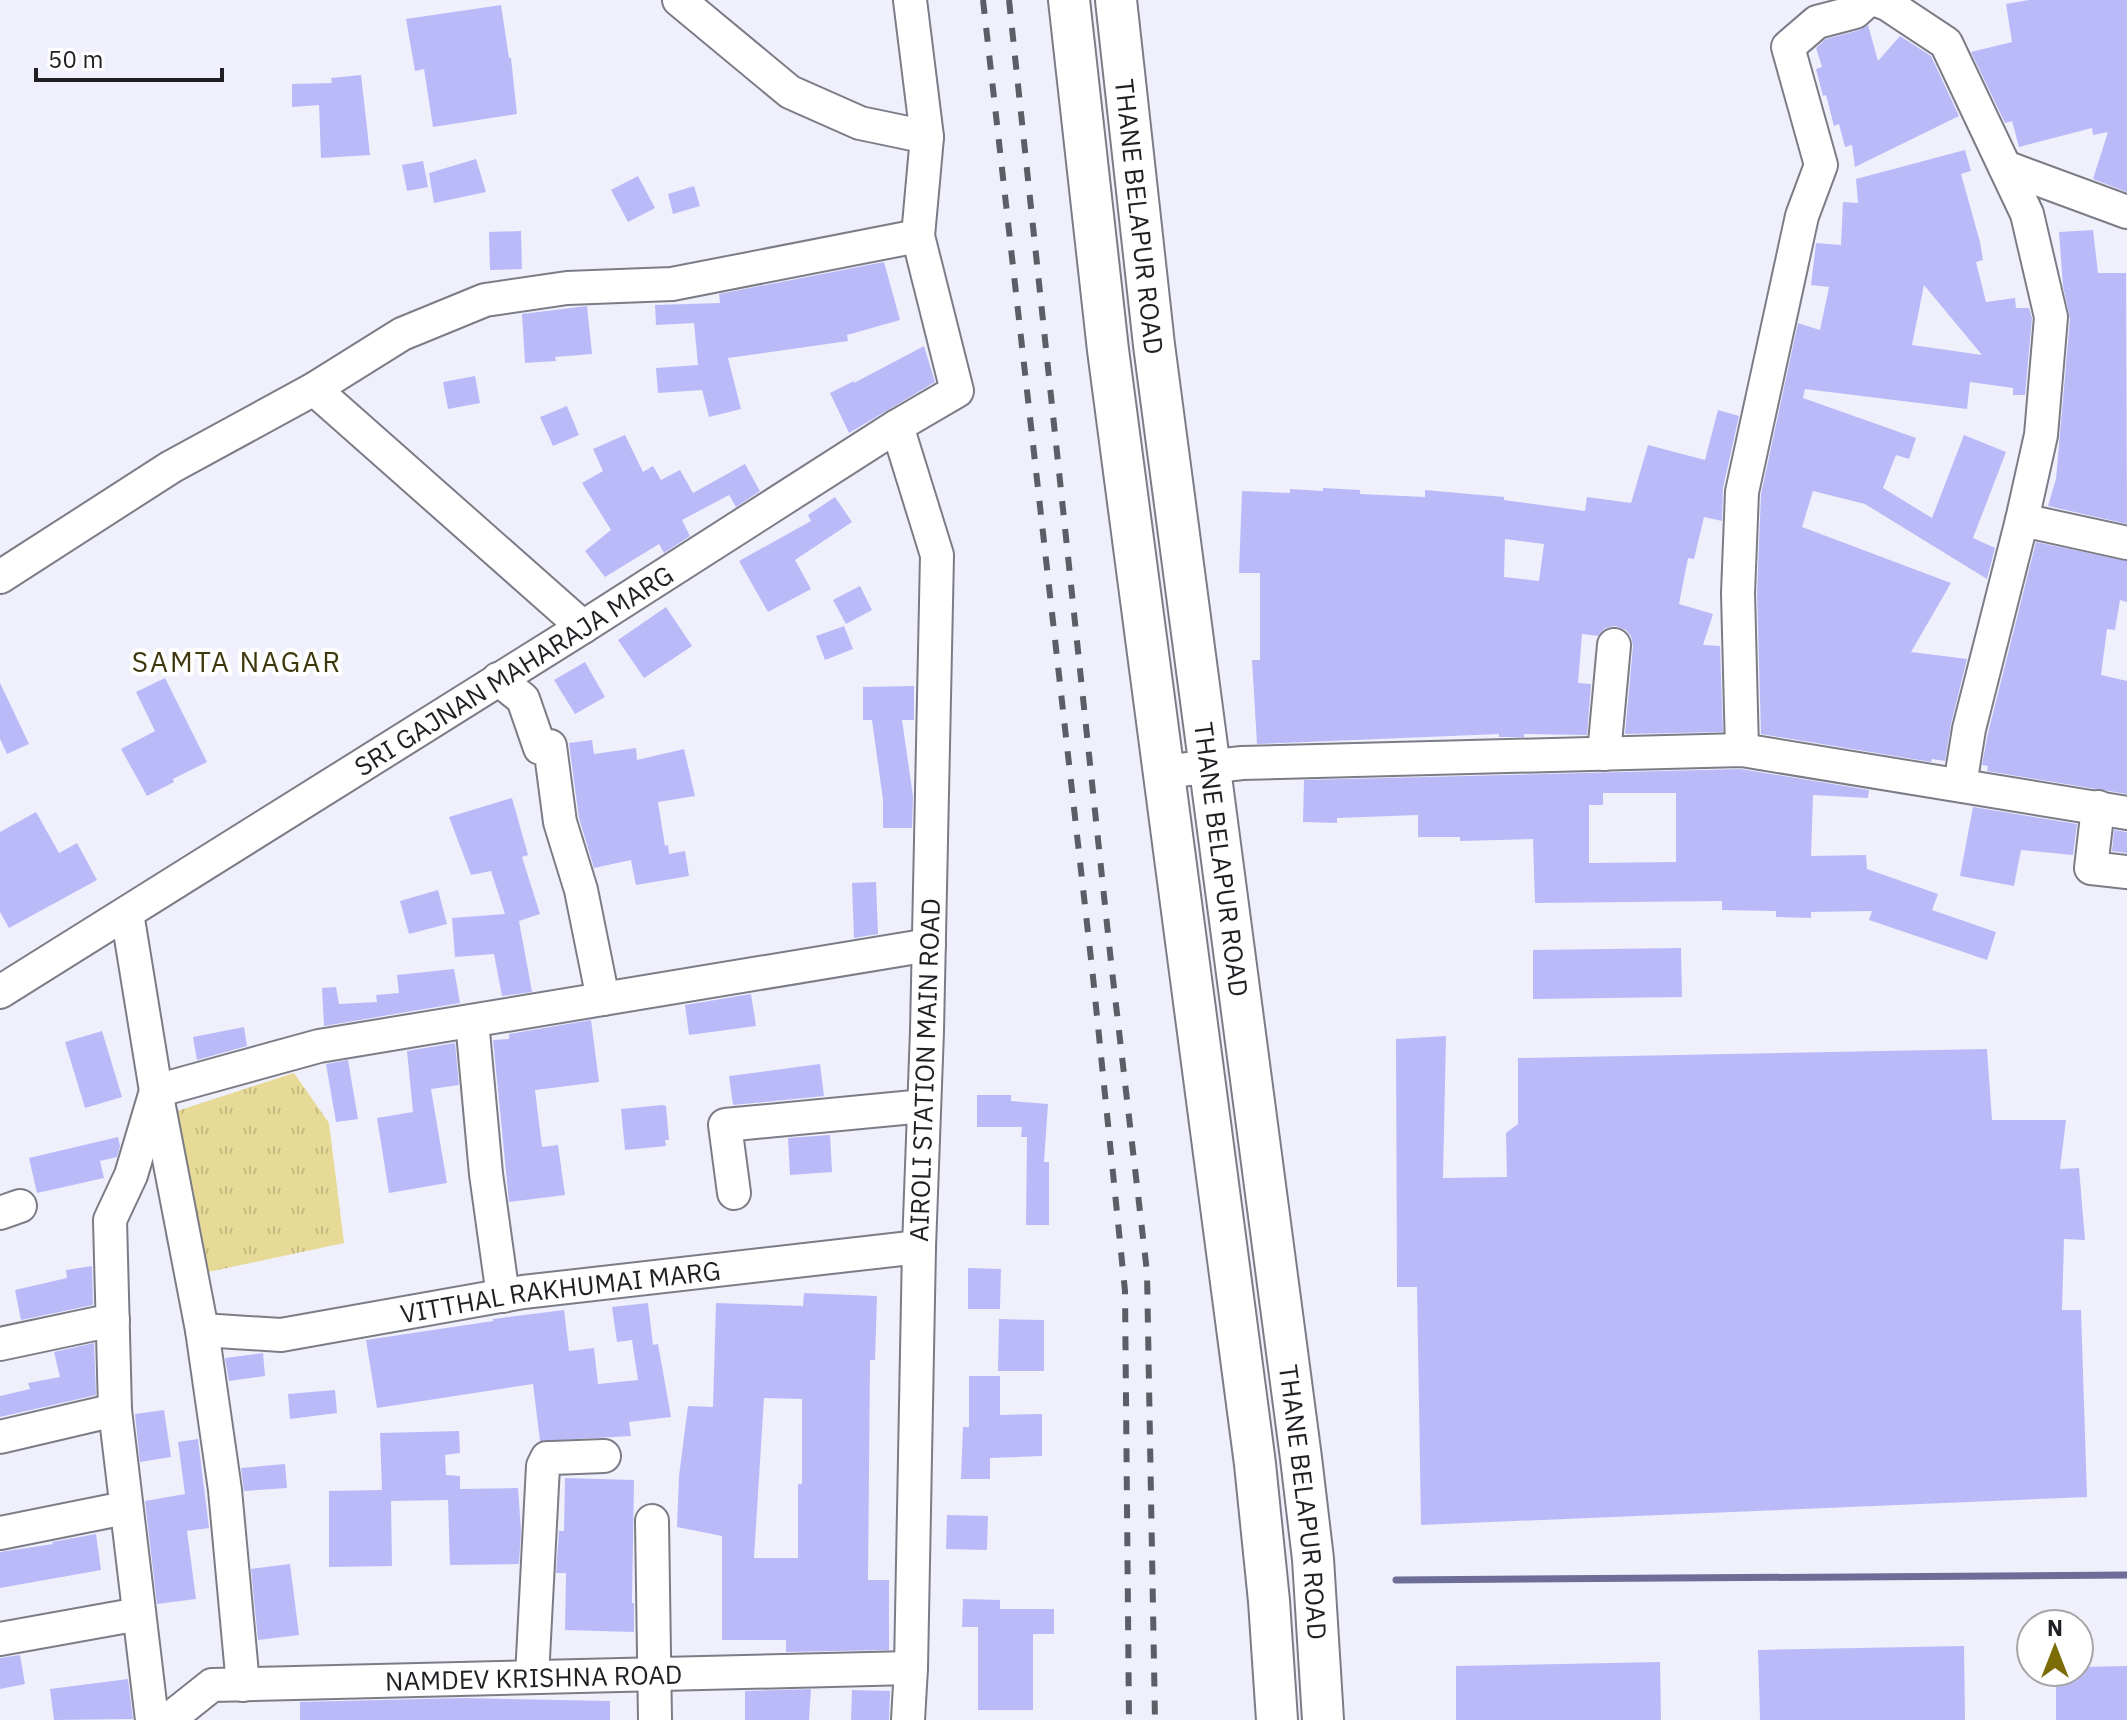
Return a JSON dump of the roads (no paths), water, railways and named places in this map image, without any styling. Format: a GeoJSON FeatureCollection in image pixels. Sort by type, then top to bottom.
{"type":"FeatureCollection","features":[{"type":"Feature","properties":{"kind":"main road","name":"THANE BELAPUR ROAD"},"geometry":{"type":"LineString","coordinates":[[1069,0],[1108,350],[1255,1464],[1277,1720]]}},
{"type":"Feature","properties":{"kind":"main road","name":"THANE BELAPUR ROAD"},"geometry":{"type":"LineString","coordinates":[[1116,0],[1154,345],[1301,1458],[1313,1559],[1323,1720]]}},
{"type":"Feature","properties":{"kind":"street"},"geometry":{"type":"LineString","coordinates":[[679,0],[790,92],[860,123],[927,137]]}},
{"type":"Feature","properties":{"kind":"street"},"geometry":{"type":"LineString","coordinates":[[0,577],[171,467],[314,389],[402,334],[485,300],[567,288],[672,284],[918,236],[927,137],[910,0]]}},
{"type":"Feature","properties":{"kind":"street"},"geometry":{"type":"LineString","coordinates":[[1742,750],[1738,593],[1742,492],[1802,216],[1821,165],[1788,47],[1817,22],[1855,12],[1868,0]]}},
{"type":"Feature","properties":{"kind":"street"},"geometry":{"type":"LineString","coordinates":[[1876,0],[1946,43],[2027,214],[2051,317],[2041,435],[1969,729],[1960,785]]}},
{"type":"Feature","properties":{"kind":"street"},"geometry":{"type":"LineString","coordinates":[[2005,167],[2127,212]]}},
{"type":"Feature","properties":{"kind":"street","name":"SRI GAJNAN MAHARAJA MARG"},"geometry":{"type":"LineString","coordinates":[[0,992],[957,391],[918,236]]}},
{"type":"Feature","properties":{"kind":"street"},"geometry":{"type":"LineString","coordinates":[[314,389],[583,627]]}},
{"type":"Feature","properties":{"kind":"street","name":"AIROLI STATION MAIN ROAD"},"geometry":{"type":"LineString","coordinates":[[897,426],[937,555],[908,1720]]}},
{"type":"Feature","properties":{"kind":"street"},"geometry":{"type":"LineString","coordinates":[[2022,520],[2127,543]]}},
{"type":"Feature","properties":{"kind":"street"},"geometry":{"type":"LineString","coordinates":[[1604,754],[1614,645]]}},
{"type":"Feature","properties":{"kind":"street"},"geometry":{"type":"LineString","coordinates":[[498,679],[523,699],[540,748],[550,746],[560,822],[581,890],[603,999]]}},
{"type":"Feature","properties":{"kind":"street"},"geometry":{"type":"LineString","coordinates":[[1162,772],[1208,766],[1742,750],[2112,810],[2091,868],[2127,872]]}},
{"type":"Feature","properties":{"kind":"street"},"geometry":{"type":"LineString","coordinates":[[127,913],[156,1091],[202,1330],[225,1490],[243,1685]]}},
{"type":"Feature","properties":{"kind":"street"},"geometry":{"type":"LineString","coordinates":[[156,1091],[319,1046],[929,945]]}},
{"type":"Feature","properties":{"kind":"street"},"geometry":{"type":"LineString","coordinates":[[472,1021],[486,1174],[503,1296]]}},
{"type":"Feature","properties":{"kind":"street"},"geometry":{"type":"LineString","coordinates":[[152,1720],[115,1410],[110,1220],[131,1175],[156,1091]]}},
{"type":"Feature","properties":{"kind":"street"},"geometry":{"type":"LineString","coordinates":[[734,1193],[725,1125],[924,1106]]}},
{"type":"Feature","properties":{"kind":"street","name":"VITTHAL RAKHUMAI MARG"},"geometry":{"type":"LineString","coordinates":[[202,1330],[281,1335],[503,1296],[919,1247]]}},
{"type":"Feature","properties":{"kind":"street"},"geometry":{"type":"LineString","coordinates":[[0,1344],[113,1320]]}},
{"type":"Feature","properties":{"kind":"street"},"geometry":{"type":"LineString","coordinates":[[0,1437],[115,1410]]}},
{"type":"Feature","properties":{"kind":"street"},"geometry":{"type":"LineString","coordinates":[[533,1666],[543,1466],[547,1458],[604,1456]]}},
{"type":"Feature","properties":{"kind":"street"},"geometry":{"type":"LineString","coordinates":[[0,1533],[125,1508]]}},
{"type":"Feature","properties":{"kind":"street"},"geometry":{"type":"LineString","coordinates":[[652,1521],[655,1720]]}},
{"type":"Feature","properties":{"kind":"street"},"geometry":{"type":"LineString","coordinates":[[0,1639],[139,1614]]}},
{"type":"Feature","properties":{"kind":"street","name":"NAMDEV KRISHNA ROAD"},"geometry":{"type":"LineString","coordinates":[[168,1720],[212,1685],[533,1666],[653,1664],[911,1668]]}},
{"type":"Feature","properties":{"kind":"waterway"},"geometry":{"type":"LineString","coordinates":[[1396,1580],[2127,1575]]}},
{"type":"Feature","properties":{"kind":"railway"},"geometry":{"type":"LineString","coordinates":[[983,0],[1093,977],[1125,1291],[1129,1720]]}},
{"type":"Feature","properties":{"kind":"railway"},"geometry":{"type":"LineString","coordinates":[[1009,0],[1147,1272],[1155,1720]]}},
{"type":"Feature","properties":{"kind":"district","name":"SAMTA NAGAR"},"geometry":{"type":"Point","coordinates":[237,661]}}]}
